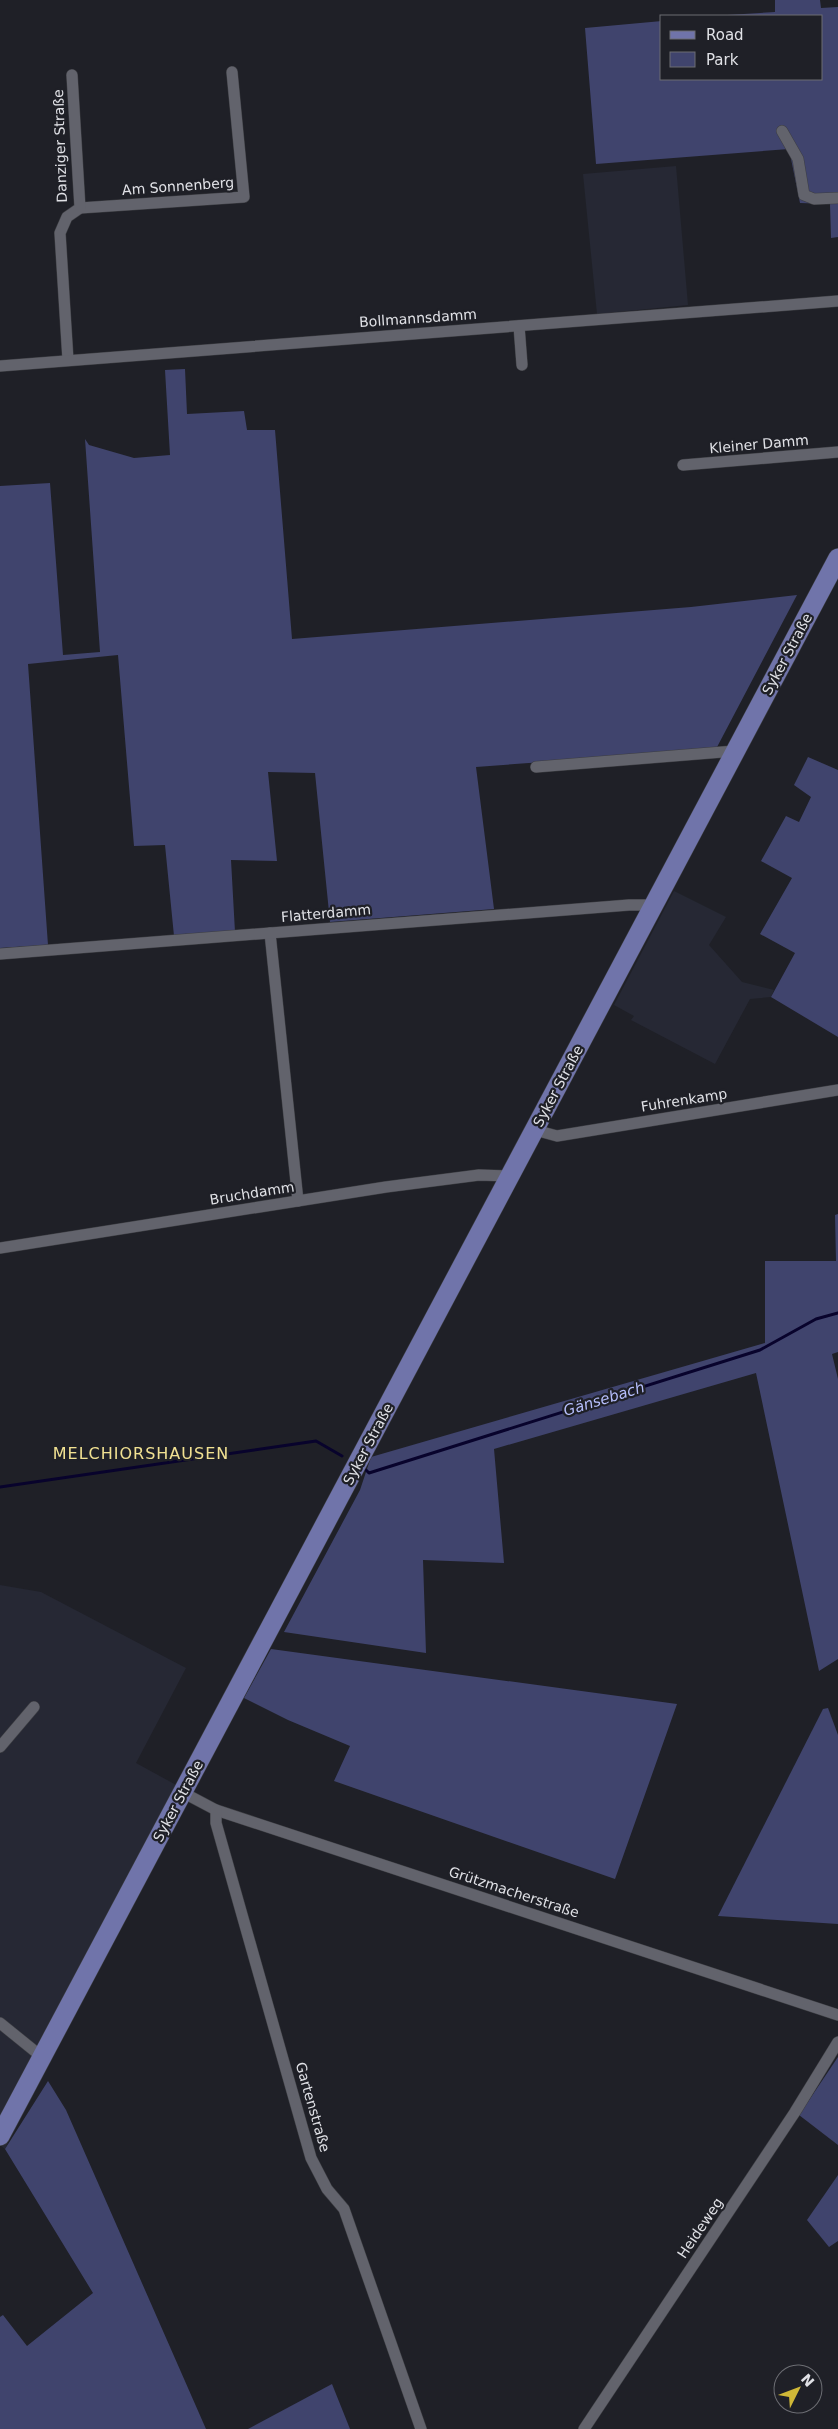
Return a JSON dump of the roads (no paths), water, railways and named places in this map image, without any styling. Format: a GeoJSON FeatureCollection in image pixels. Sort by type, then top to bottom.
{"type":"FeatureCollection","features":[{"type":"Feature","properties":{"kind":"main road","name":"Syker Straße"},"geometry":{"type":"LineString","coordinates":[[0,2136],[838,558]]}},
{"type":"Feature","properties":{"kind":"street","name":"Am Sonnenberg"},"geometry":{"type":"LineString","coordinates":[[80,208],[244,197],[232,72]]}},
{"type":"Feature","properties":{"kind":"street","name":"Danziger Straße"},"geometry":{"type":"LineString","coordinates":[[68,360],[60,233],[68,217],[80,208],[72,75]]}},
{"type":"Feature","properties":{"kind":"street"},"geometry":{"type":"LineString","coordinates":[[782,131],[798,160],[804,195],[814,199],[838,198]]}},
{"type":"Feature","properties":{"kind":"street","name":"Bollmannsdamm"},"geometry":{"type":"LineString","coordinates":[[0,366],[838,301]]}},
{"type":"Feature","properties":{"kind":"street"},"geometry":{"type":"LineString","coordinates":[[519,326],[522,365]]}},
{"type":"Feature","properties":{"kind":"street","name":"Kleiner Damm"},"geometry":{"type":"LineString","coordinates":[[683,465],[838,452]]}},
{"type":"Feature","properties":{"kind":"street"},"geometry":{"type":"LineString","coordinates":[[536,767],[735,751]]}},
{"type":"Feature","properties":{"kind":"street","name":"Flatterdamm"},"geometry":{"type":"LineString","coordinates":[[0,954],[629,904],[654,905]]}},
{"type":"Feature","properties":{"kind":"street"},"geometry":{"type":"LineString","coordinates":[[270,933],[298,1201]]}},
{"type":"Feature","properties":{"kind":"street","name":"Fuhrenkamp"},"geometry":{"type":"LineString","coordinates":[[535,1130],[557,1136],[838,1090]]}},
{"type":"Feature","properties":{"kind":"street","name":"Bruchdamm"},"geometry":{"type":"LineString","coordinates":[[0,1248],[298,1201],[479,1175],[509,1176]]}},
{"type":"Feature","properties":{"kind":"street"},"geometry":{"type":"LineString","coordinates":[[0,1747],[34,1707]]}},
{"type":"Feature","properties":{"kind":"street","name":"Grützmacherstraße"},"geometry":{"type":"LineString","coordinates":[[182,1792],[216,1810],[838,2015]]}},
{"type":"Feature","properties":{"kind":"street","name":"Gartenstraße"},"geometry":{"type":"LineString","coordinates":[[216,1810],[216,1823],[311,2158],[327,2188],[344,2209],[421,2429]]}},
{"type":"Feature","properties":{"kind":"street"},"geometry":{"type":"LineString","coordinates":[[0,2023],[42,2056]]}},
{"type":"Feature","properties":{"kind":"street","name":"Heideweg"},"geometry":{"type":"LineString","coordinates":[[584,2429],[790,2120],[838,2042]]}},
{"type":"Feature","properties":{"kind":"waterway","name":"Gänsebach"},"geometry":{"type":"LineString","coordinates":[[366,1470],[369,1473],[760,1350],[816,1319],[838,1313]]}},
{"type":"Feature","properties":{"kind":"waterway","name":"Gänsebach"},"geometry":{"type":"LineString","coordinates":[[0,1487],[316,1441],[342,1456]]}},
{"type":"Feature","properties":{"kind":"district","name":"MELCHIORSHAUSEN"},"geometry":{"type":"Point","coordinates":[141,1453]}}]}
